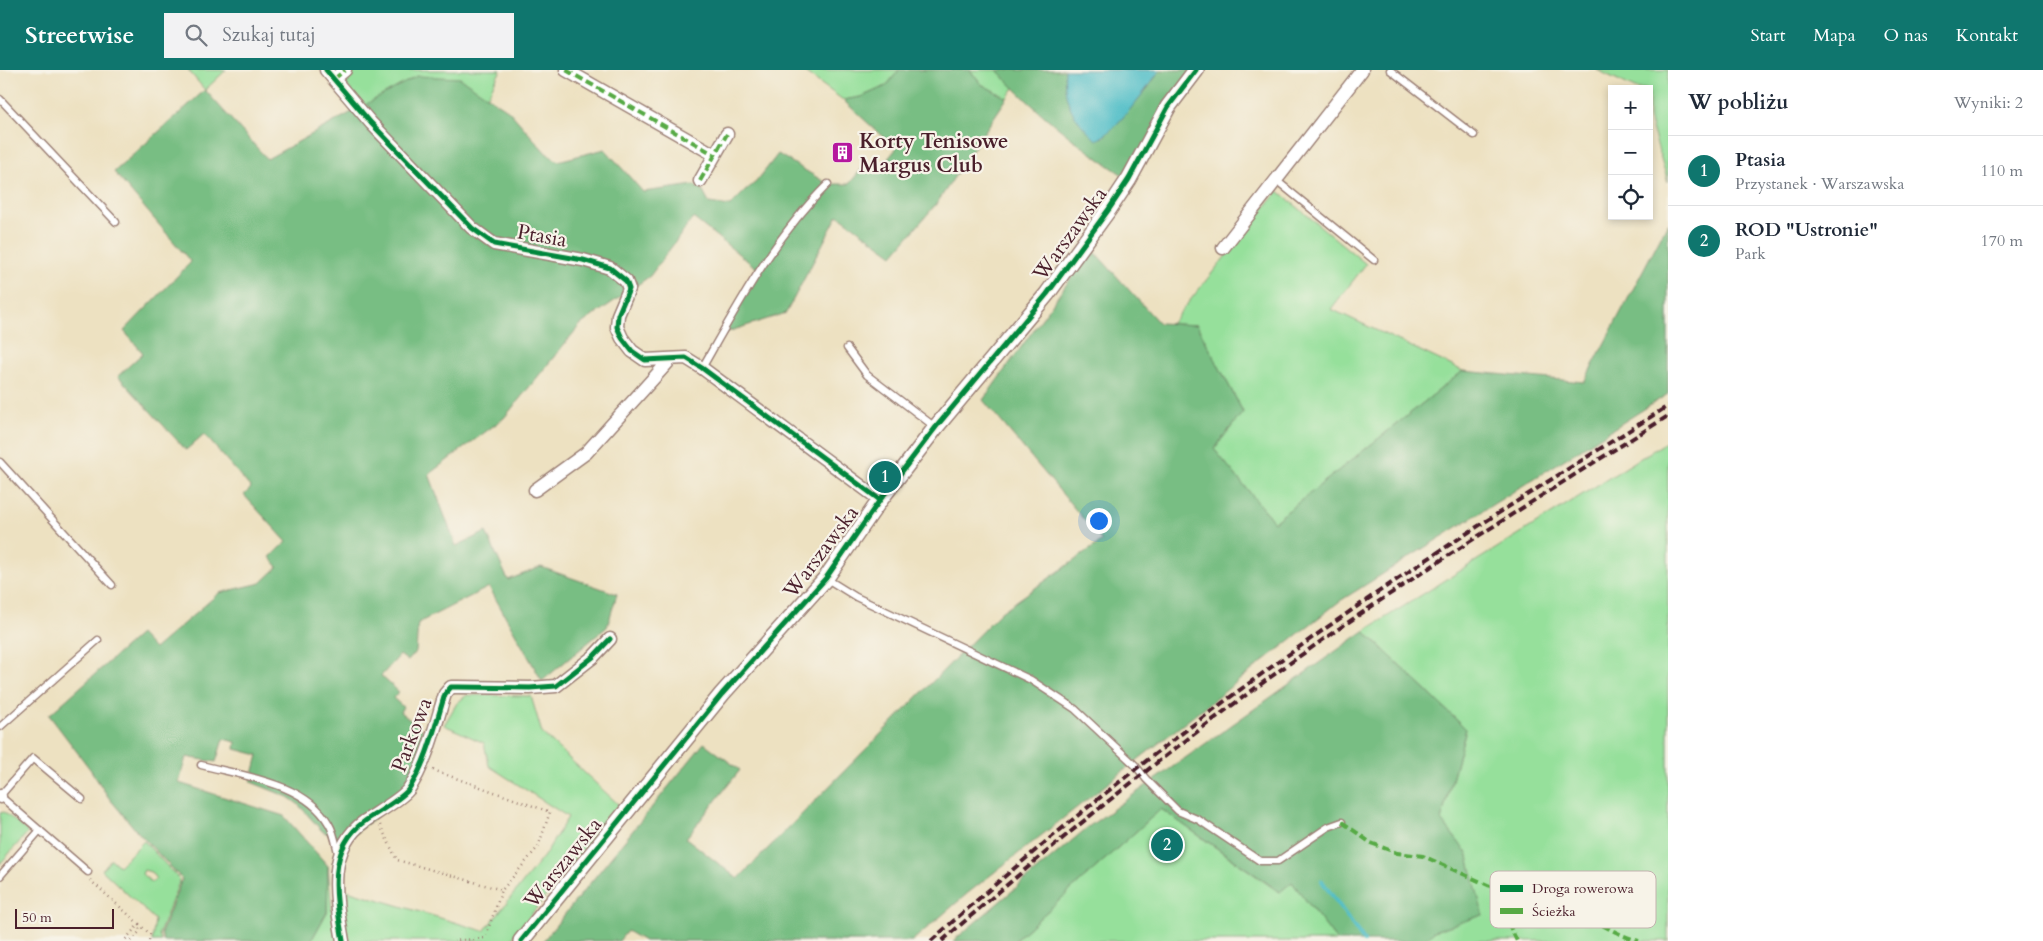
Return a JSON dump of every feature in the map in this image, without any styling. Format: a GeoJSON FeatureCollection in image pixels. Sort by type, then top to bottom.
{"type":"FeatureCollection","features":[{"type":"Feature","properties":{"kind":"street","name":"Ptasia"},"geometry":{"type":"LineString","coordinates":[[345,70],[330,74],[371,123],[472,228],[494,244],[584,260],[610,268],[626,281],[629,289],[618,315],[617,327],[622,338],[632,351],[645,360],[686,358],[880,500]]}},
{"type":"Feature","properties":{"kind":"street"},"geometry":{"type":"LineString","coordinates":[[566,70],[715,155]]}},
{"type":"Feature","properties":{"kind":"street","name":"Warszawska"},"geometry":{"type":"LineString","coordinates":[[521,941],[722,694],[826,578],[880,500],[936,427],[1047,294],[1079,252],[1129,179],[1168,106],[1196,70]]}},
{"type":"Feature","properties":{"kind":"street"},"geometry":{"type":"LineString","coordinates":[[1223,248],[1362,70]]}},
{"type":"Feature","properties":{"kind":"street"},"geometry":{"type":"LineString","coordinates":[[700,181],[727,134]]}},
{"type":"Feature","properties":{"kind":"street"},"geometry":{"type":"LineString","coordinates":[[536,490],[586,453],[670,360]]}},
{"type":"Feature","properties":{"kind":"street","name":"Parkowa"},"geometry":{"type":"LineString","coordinates":[[343,941],[336,890],[336,867],[344,842],[356,827],[407,790],[428,750],[445,694],[451,687],[530,688],[556,686],[593,658],[610,639]]}},
{"type":"Feature","properties":{"kind":"lane"},"geometry":{"type":"LineString","coordinates":[[1390,70],[1474,135]]}},
{"type":"Feature","properties":{"kind":"lane"},"geometry":{"type":"LineString","coordinates":[[0,99],[116,222]]}},
{"type":"Feature","properties":{"kind":"lane"},"geometry":{"type":"LineString","coordinates":[[1276,180],[1374,260]]}},
{"type":"Feature","properties":{"kind":"lane"},"geometry":{"type":"LineString","coordinates":[[702,368],[784,233],[828,184]]}},
{"type":"Feature","properties":{"kind":"lane"},"geometry":{"type":"LineString","coordinates":[[847,348],[867,375],[936,427]]}},
{"type":"Feature","properties":{"kind":"lane"},"geometry":{"type":"LineString","coordinates":[[0,462],[112,585]]}},
{"type":"Feature","properties":{"kind":"lane","name":"Warszawska"},"geometry":{"type":"LineString","coordinates":[[826,578],[856,597],[1031,680],[1075,709],[1135,764],[1146,779],[1178,811],[1199,820],[1260,861],[1278,861],[1328,827],[1342,822]]}},
{"type":"Feature","properties":{"kind":"lane"},"geometry":{"type":"LineString","coordinates":[[0,727],[98,640]]}},
{"type":"Feature","properties":{"kind":"lane"},"geometry":{"type":"LineString","coordinates":[[82,799],[33,758],[0,796],[88,872]]}},
{"type":"Feature","properties":{"kind":"lane"},"geometry":{"type":"LineString","coordinates":[[201,765],[278,785],[294,792],[318,808],[330,824],[340,857]]}},
{"type":"Feature","properties":{"kind":"lane"},"geometry":{"type":"LineString","coordinates":[[0,876],[40,830]]}},
{"type":"Feature","properties":{"kind":"path"},"geometry":{"type":"LineString","coordinates":[[420,765],[550,812],[538,847],[502,890],[484,938],[454,941]]}},
{"type":"Feature","properties":{"kind":"path"},"geometry":{"type":"LineString","coordinates":[[375,814],[397,860],[502,890]]}},
{"type":"Feature","properties":{"kind":"path"},"geometry":{"type":"LineString","coordinates":[[88,872],[89,879],[150,934],[149,941]]}},
{"type":"Feature","properties":{"kind":"path"},"geometry":{"type":"LineString","coordinates":[[124,941],[139,924]]}},
{"type":"Feature","properties":{"kind":"path"},"geometry":{"type":"LineString","coordinates":[[131,941],[140,931],[139,924]]}},
{"type":"Feature","properties":{"kind":"green space"},"geometry":{"type":"Polygon","coordinates":[[[188,70],[226,70],[205,90],[188,70]]]}},
{"type":"Feature","properties":{"kind":"green space"},"geometry":{"type":"Polygon","coordinates":[[[357,70],[501,70],[487,97],[460,79],[363,106],[343,81],[357,70]]]}},
{"type":"Feature","properties":{"kind":"green space"},"geometry":{"type":"Polygon","coordinates":[[[802,70],[899,70],[886,86],[861,97],[843,100],[802,70]]]}},
{"type":"Feature","properties":{"kind":"green space"},"geometry":{"type":"Polygon","coordinates":[[[899,70],[970,70],[981,84],[1007,98],[937,203],[893,255],[838,215],[786,313],[721,334],[759,270],[693,218],[650,276],[580,325],[504,418],[429,474],[456,546],[486,532],[508,580],[541,567],[617,594],[607,627],[542,681],[489,587],[418,623],[416,652],[408,661],[400,655],[381,676],[399,692],[393,698],[403,707],[400,712],[429,735],[407,791],[345,842],[322,831],[298,804],[288,797],[251,782],[258,755],[235,749],[236,742],[223,739],[216,762],[186,757],[179,783],[284,816],[328,866],[327,912],[311,941],[163,941],[161,933],[182,879],[109,798],[90,769],[49,715],[140,634],[154,649],[219,593],[261,583],[278,567],[270,557],[287,542],[244,495],[251,488],[204,434],[186,450],[118,376],[143,353],[124,331],[191,262],[114,172],[205,90],[267,159],[417,76],[460,78],[509,111],[546,153],[558,161],[605,149],[643,192],[694,185],[701,188],[709,203],[730,206],[756,182],[778,154],[828,184],[849,184],[865,165],[877,172],[896,149],[843,100],[861,97],[886,86],[899,70]]]}},
{"type":"Feature","properties":{"kind":"green space"},"geometry":{"type":"Polygon","coordinates":[[[970,70],[997,70],[1014,88],[1007,98],[981,84],[970,70]]]}},
{"type":"Feature","properties":{"kind":"green space"},"geometry":{"type":"Polygon","coordinates":[[[997,70],[1065,70],[1065,84],[1103,138],[1148,88],[1160,70],[1196,70],[1129,179],[1059,129],[997,70]]]}},
{"type":"Feature","properties":{"kind":"green space"},"geometry":{"type":"Polygon","coordinates":[[[1597,70],[1668,70],[1668,182],[1653,131],[1653,85],[1629,85],[1597,70]]]}},
{"type":"Feature","properties":{"kind":"green space"},"geometry":{"type":"Polygon","coordinates":[[[1278,191],[1366,264],[1331,309],[1463,371],[1274,522],[1214,449],[1243,412],[1197,325],[1171,324],[1278,191]]]}},
{"type":"Feature","properties":{"kind":"green space"},"geometry":{"type":"Polygon","coordinates":[[[1668,223],[1668,394],[1340,601],[968,893],[912,941],[644,941],[627,931],[619,941],[543,941],[704,743],[740,770],[686,838],[738,879],[1001,612],[1102,541],[983,400],[1092,249],[1159,323],[1197,325],[1243,412],[1214,449],[1274,522],[1463,371],[1584,382],[1668,223]]]}},
{"type":"Feature","properties":{"kind":"green space"},"geometry":{"type":"Polygon","coordinates":[[[1668,441],[1668,941],[1424,941],[1434,931],[1482,914],[1467,853],[1441,820],[1466,729],[1364,631],[1668,441]]]}},
{"type":"Feature","properties":{"kind":"green space"},"geometry":{"type":"Polygon","coordinates":[[[1364,631],[1466,729],[1441,820],[1467,853],[1483,915],[1434,931],[1424,941],[1337,941],[1292,882],[1280,892],[1161,809],[1014,941],[953,941],[1088,827],[1364,631]]]}},
{"type":"Feature","properties":{"kind":"green space"},"geometry":{"type":"Polygon","coordinates":[[[467,695],[531,696],[542,733],[619,805],[510,941],[348,941],[340,888],[484,931],[544,856],[568,817],[489,766],[484,743],[444,725],[457,703],[467,695]]]}},
{"type":"Feature","properties":{"kind":"green space"},"geometry":{"type":"Polygon","coordinates":[[[1161,809],[1279,892],[1292,882],[1337,941],[1014,941],[1161,809]]]}},
{"type":"Feature","properties":{"kind":"green space"},"geometry":{"type":"Polygon","coordinates":[[[4,812],[28,832],[0,864],[0,813],[4,812]]]}},
{"type":"Feature","properties":{"kind":"green space"},"geometry":{"type":"Polygon","coordinates":[[[144,841],[180,880],[159,934],[161,941],[152,941],[155,920],[102,870],[111,859],[119,866],[144,841]],[[144,870],[142,874],[151,882],[156,879],[151,872],[144,870]]]}},
{"type":"Feature","properties":{"kind":"green space"},"geometry":{"type":"Polygon","coordinates":[[[328,866],[332,912],[338,941],[311,941],[327,912],[328,866]]]}},
{"type":"Feature","properties":{"kind":"water"},"geometry":{"type":"Polygon","coordinates":[[[1065,70],[1160,70],[1121,120],[1096,140],[1081,125],[1071,109],[1065,91],[1065,70]]]}},
{"type":"Feature","properties":{"kind":"waterway"},"geometry":{"type":"LineString","coordinates":[[1322,881],[1364,941]]}},
{"type":"Feature","properties":{"kind":"railway"},"geometry":{"type":"LineString","coordinates":[[931,941],[1090,805],[1200,719],[1408,572],[1668,406]]}},
{"type":"Feature","properties":{"kind":"railway"},"geometry":{"type":"LineString","coordinates":[[942,941],[1081,823],[1274,674],[1451,553],[1668,416]]}},
{"type":"Feature","properties":{"kind":"marked path"},"geometry":{"type":"LineString","coordinates":[[334,79],[345,70]]}},
{"type":"Feature","properties":{"kind":"marked path"},"geometry":{"type":"LineString","coordinates":[[566,70],[715,155]]}},
{"type":"Feature","properties":{"kind":"marked path"},"geometry":{"type":"LineString","coordinates":[[700,181],[727,134]]}},
{"type":"Feature","properties":{"kind":"marked path"},"geometry":{"type":"LineString","coordinates":[[1342,822],[1371,843],[1397,853],[1423,856],[1490,886]]}},
{"type":"Feature","properties":{"kind":"marked path"},"geometry":{"type":"LineString","coordinates":[[1511,928],[1517,941]]}},
{"type":"Feature","properties":{"kind":"marked path"},"geometry":{"type":"LineString","coordinates":[[1609,928],[1639,941]]}},
{"type":"Feature","properties":{"kind":"cycle path"},"geometry":{"type":"LineString","coordinates":[[326,70],[371,123],[472,228],[494,244],[583,260],[610,268],[626,281],[629,289],[618,315],[617,327],[622,338],[632,351],[645,360],[686,358],[880,500]]}},
{"type":"Feature","properties":{"kind":"cycle path"},"geometry":{"type":"LineString","coordinates":[[521,941],[722,694],[826,578],[880,500],[936,427],[1047,294],[1129,179],[1168,107],[1196,70]]}},
{"type":"Feature","properties":{"kind":"cycle path"},"geometry":{"type":"LineString","coordinates":[[343,941],[336,892],[336,876],[344,846],[352,833],[365,821],[394,802],[408,790],[420,769],[445,694],[451,687],[530,688],[556,686],[593,657],[610,639]]}},
{"type":"Feature","properties":{"kind":"place","name":"Korty Tenisowe Margus Club"},"geometry":{"type":"Point","coordinates":[843,153]}},
{"type":"Feature","properties":{"kind":"place","name":"Ptasia"},"geometry":{"type":"Point","coordinates":[885,477]}},
{"type":"Feature","properties":{"kind":"place","name":"ROD \"Ustronie\""},"geometry":{"type":"Point","coordinates":[1167,845]}}]}
